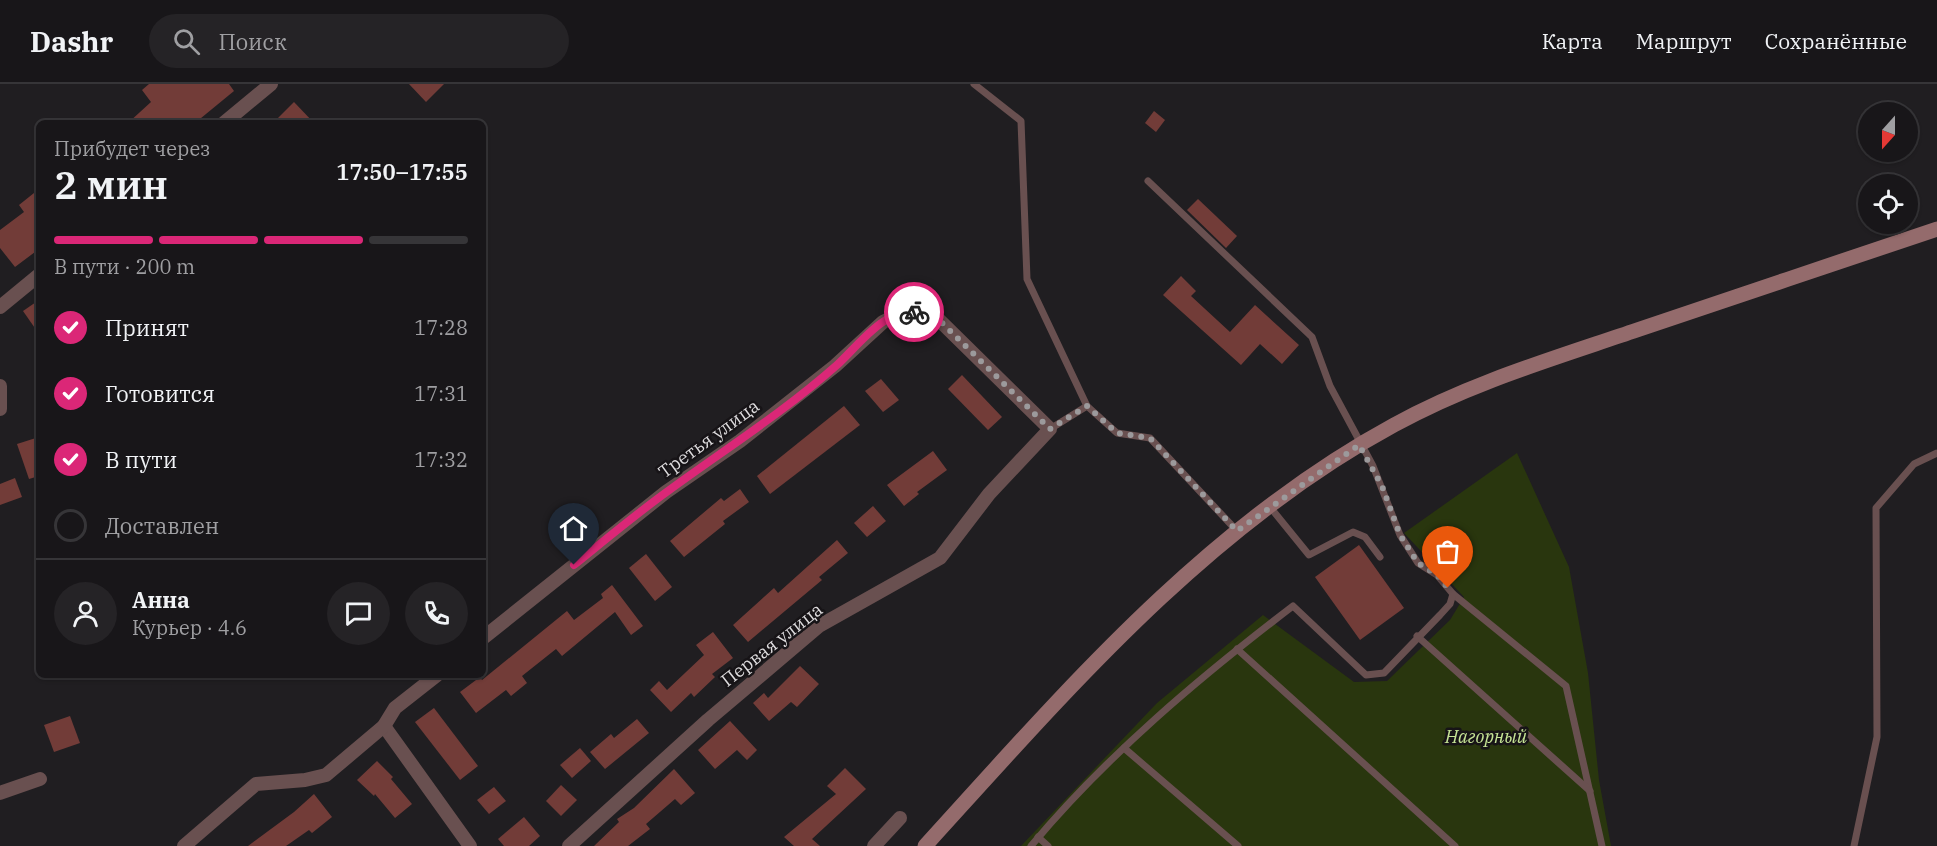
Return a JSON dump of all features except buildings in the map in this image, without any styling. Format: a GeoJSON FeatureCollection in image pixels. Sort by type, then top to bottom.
{"type":"FeatureCollection","features":[{"type":"Feature","properties":{"kind":"main road"},"geometry":{"type":"LineString","coordinates":[[925,846],[1077,678],[1182,576],[1237,531],[1359,445],[1454,396],[1522,369],[1937,229]]}},
{"type":"Feature","properties":{"kind":"street"},"geometry":{"type":"LineString","coordinates":[[228,120],[271,84]]}},
{"type":"Feature","properties":{"kind":"street"},"geometry":{"type":"LineString","coordinates":[[0,307],[36,277]]}},
{"type":"Feature","properties":{"kind":"street","name":"Третья улица"},"geometry":{"type":"LineString","coordinates":[[486,636],[666,492],[741,441],[835,366],[883,322],[905,311],[933,314],[1050,429]]}},
{"type":"Feature","properties":{"kind":"street"},"geometry":{"type":"LineString","coordinates":[[0,386],[0,410]]}},
{"type":"Feature","properties":{"kind":"street","name":"Первая улица"},"geometry":{"type":"LineString","coordinates":[[568,846],[708,720],[819,626],[940,558],[988,494],[1050,429]]}},
{"type":"Feature","properties":{"kind":"street"},"geometry":{"type":"LineString","coordinates":[[184,846],[256,784],[305,780],[326,775],[384,726],[395,708],[433,678]]}},
{"type":"Feature","properties":{"kind":"street"},"geometry":{"type":"LineString","coordinates":[[384,726],[470,846]]}},
{"type":"Feature","properties":{"kind":"street"},"geometry":{"type":"LineString","coordinates":[[0,793],[40,779]]}},
{"type":"Feature","properties":{"kind":"street"},"geometry":{"type":"LineString","coordinates":[[874,846],[900,818]]}},
{"type":"Feature","properties":{"kind":"lane"},"geometry":{"type":"LineString","coordinates":[[974,84],[1021,120],[1027,279],[1087,406],[1117,433],[1150,438],[1237,531]]}},
{"type":"Feature","properties":{"kind":"lane"},"geometry":{"type":"LineString","coordinates":[[1148,181],[1312,337],[1330,386],[1382,486],[1400,535],[1418,563],[1437,575],[1453,594],[1566,686],[1602,846]]}},
{"type":"Feature","properties":{"kind":"lane"},"geometry":{"type":"LineString","coordinates":[[1050,429],[1087,406]]}},
{"type":"Feature","properties":{"kind":"lane"},"geometry":{"type":"LineString","coordinates":[[1854,846],[1877,737],[1876,508],[1914,464],[1937,453]]}},
{"type":"Feature","properties":{"kind":"lane"},"geometry":{"type":"LineString","coordinates":[[1270,507],[1310,555],[1353,532],[1365,537],[1380,557]]}},
{"type":"Feature","properties":{"kind":"lane"},"geometry":{"type":"LineString","coordinates":[[1031,846],[1124,748],[1237,649],[1293,606],[1366,675],[1384,673],[1445,609],[1453,594]]}},
{"type":"Feature","properties":{"kind":"lane"},"geometry":{"type":"LineString","coordinates":[[1417,636],[1590,791]]}},
{"type":"Feature","properties":{"kind":"lane"},"geometry":{"type":"LineString","coordinates":[[1237,649],[1455,846]]}},
{"type":"Feature","properties":{"kind":"lane"},"geometry":{"type":"LineString","coordinates":[[1124,748],[1239,846]]}},
{"type":"Feature","properties":{"kind":"lane"},"geometry":{"type":"LineString","coordinates":[[1038,837],[1048,846]]}},
{"type":"Feature","properties":{"kind":"green space","name":"Нагорный"},"geometry":{"type":"Polygon","coordinates":[[[1517,453],[1569,567],[1588,673],[1599,780],[1611,846],[1021,846],[1157,703],[1263,615],[1354,682],[1387,681],[1450,620],[1464,597],[1404,533],[1517,453]]]}},
{"type":"Feature","properties":{"kind":"way so far"},"geometry":{"type":"LineString","coordinates":[[914,312],[933,314],[1050,429],[1087,406],[1117,433],[1150,438],[1237,531],[1289,492],[1359,445],[1382,486],[1400,535],[1418,563],[1437,575],[1448,588]]}},
{"type":"Feature","properties":{"kind":"route"},"geometry":{"type":"LineString","coordinates":[[574,565],[666,492],[741,441],[835,366],[883,322],[905,311],[914,312]]}}]}
